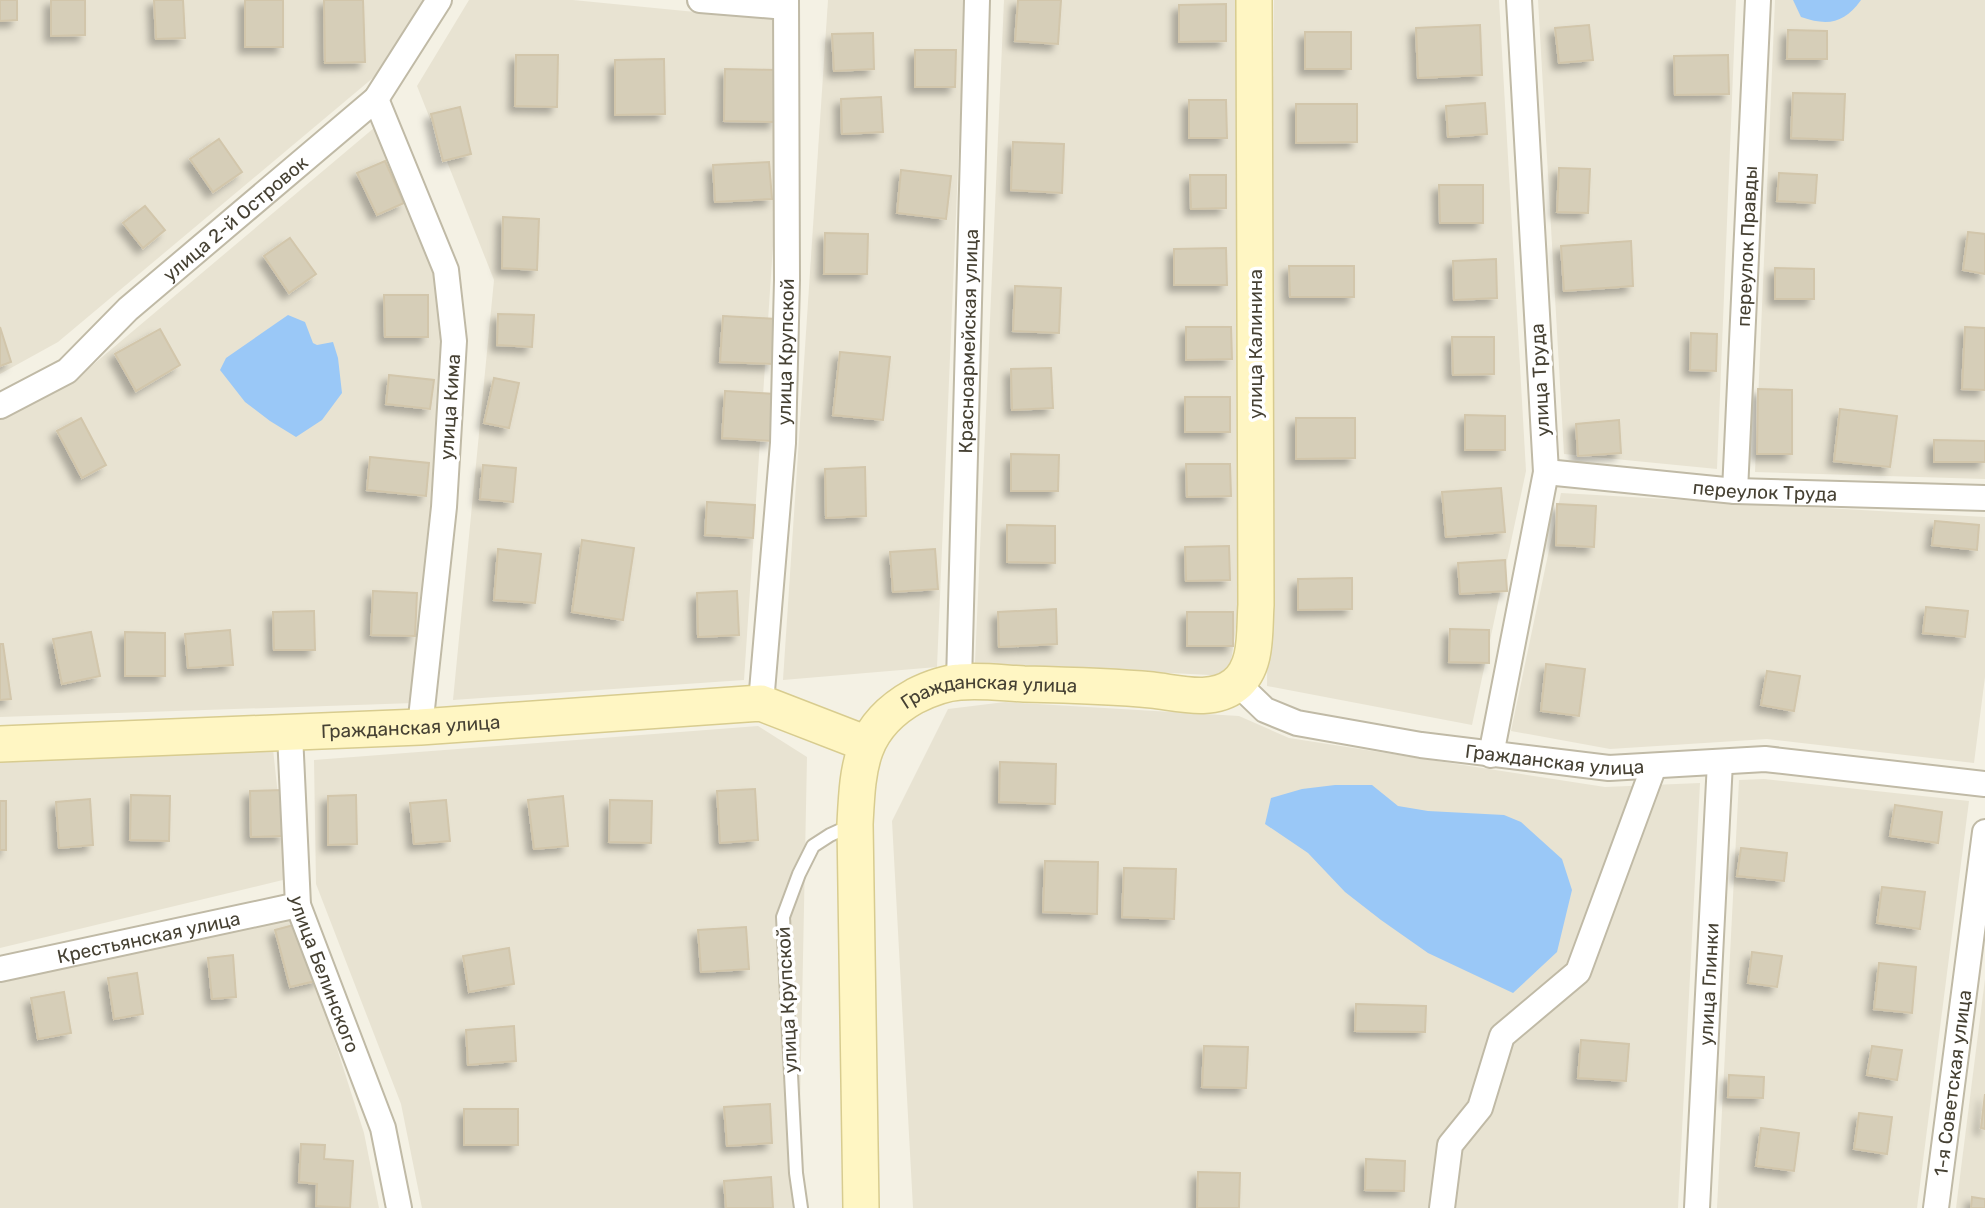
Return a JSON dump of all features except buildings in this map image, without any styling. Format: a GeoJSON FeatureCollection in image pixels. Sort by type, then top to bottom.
{"type":"FeatureCollection","features":[{"type":"Feature","properties":{"kind":"main road","name":"улица Калинина"},"geometry":{"type":"LineString","coordinates":[[1237,683],[1248,668],[1253,653],[1256,605],[1254,0]]}},
{"type":"Feature","properties":{"kind":"main road","name":"Гражданская улица"},"geometry":{"type":"LineString","coordinates":[[0,744],[420,727],[761,703],[867,744],[889,713],[905,701],[931,688],[959,682],[1125,687],[1209,696],[1225,692],[1237,683]]}},
{"type":"Feature","properties":{"kind":"main road"},"geometry":{"type":"LineString","coordinates":[[861,1208],[855,824],[858,778],[867,744]]}},
{"type":"Feature","properties":{"kind":"street","name":"улица 2-й Островок"},"geometry":{"type":"LineString","coordinates":[[0,406],[66,371],[128,309],[376,99],[439,0]]}},
{"type":"Feature","properties":{"kind":"street"},"geometry":{"type":"LineString","coordinates":[[700,0],[786,4]]}},
{"type":"Feature","properties":{"kind":"street","name":"Красноармейская улица"},"geometry":{"type":"LineString","coordinates":[[959,682],[977,0]]}},
{"type":"Feature","properties":{"kind":"street","name":"улица Труда"},"geometry":{"type":"LineString","coordinates":[[1491,755],[1546,472],[1519,0]]}},
{"type":"Feature","properties":{"kind":"street","name":"переулок Правды"},"geometry":{"type":"LineString","coordinates":[[1735,491],[1758,0]]}},
{"type":"Feature","properties":{"kind":"street","name":"улица Крупской"},"geometry":{"type":"LineString","coordinates":[[761,703],[783,443],[787,280],[786,4]]}},
{"type":"Feature","properties":{"kind":"street","name":"улица Кима"},"geometry":{"type":"LineString","coordinates":[[376,99],[446,270],[454,341],[444,508],[420,727]]}},
{"type":"Feature","properties":{"kind":"street","name":"переулок Труда"},"geometry":{"type":"LineString","coordinates":[[1546,472],[1735,491],[1985,498]]}},
{"type":"Feature","properties":{"kind":"street","name":"Гражданская улица"},"geometry":{"type":"LineString","coordinates":[[1237,683],[1265,710],[1297,723],[1421,746],[1609,768],[1765,759],[1985,784]]}},
{"type":"Feature","properties":{"kind":"street","name":"улица Белинского"},"geometry":{"type":"LineString","coordinates":[[290,734],[298,905],[383,1128],[400,1208]]}},
{"type":"Feature","properties":{"kind":"street","name":"улица Глинки"},"geometry":{"type":"LineString","coordinates":[[1697,1208],[1720,762]]}},
{"type":"Feature","properties":{"kind":"street"},"geometry":{"type":"LineString","coordinates":[[1442,1208],[1450,1145],[1479,1108],[1502,1037],[1578,972],[1654,766]]}},
{"type":"Feature","properties":{"kind":"street","name":"1-я Советская улица"},"geometry":{"type":"LineString","coordinates":[[1936,1208],[1985,832]]}},
{"type":"Feature","properties":{"kind":"street","name":"Крестьянская улица"},"geometry":{"type":"LineString","coordinates":[[0,969],[298,905]]}},
{"type":"Feature","properties":{"kind":"lane","name":"улица Крупской"},"geometry":{"type":"LineString","coordinates":[[801,1208],[796,1173],[783,917],[813,846],[855,824]]}},
{"type":"Feature","properties":{"kind":"shaded area"},"geometry":{"type":"Polygon","coordinates":[[[0,0],[424,0],[380,72],[58,342],[0,374],[0,0]]]}},
{"type":"Feature","properties":{"kind":"shaded area"},"geometry":{"type":"Polygon","coordinates":[[[469,0],[573,0],[788,21],[744,680],[453,700],[494,280],[417,86],[469,0]]]}},
{"type":"Feature","properties":{"kind":"shaded area"},"geometry":{"type":"Polygon","coordinates":[[[828,0],[965,0],[937,667],[783,680],[828,0]]]}},
{"type":"Feature","properties":{"kind":"shaded area"},"geometry":{"type":"Polygon","coordinates":[[[1004,0],[1238,0],[1238,613],[1229,676],[975,663],[1004,0]]]}},
{"type":"Feature","properties":{"kind":"shaded area"},"geometry":{"type":"Polygon","coordinates":[[[1274,0],[1499,0],[1526,471],[1472,725],[1267,686],[1274,0]]]}},
{"type":"Feature","properties":{"kind":"shaded area"},"geometry":{"type":"Polygon","coordinates":[[[1538,0],[1736,0],[1717,469],[1564,454],[1538,0]]]}},
{"type":"Feature","properties":{"kind":"shaded area"},"geometry":{"type":"Polygon","coordinates":[[[1775,0],[1985,0],[1985,479],[1755,472],[1775,0]]]}},
{"type":"Feature","properties":{"kind":"shaded area"},"geometry":{"type":"Polygon","coordinates":[[[387,117],[455,286],[414,703],[0,717],[0,418],[82,374],[387,117]]]}},
{"type":"Feature","properties":{"kind":"shaded area"},"geometry":{"type":"Polygon","coordinates":[[[1561,493],[1985,517],[1985,677],[1974,763],[1767,739],[1610,749],[1511,731],[1561,493]]]}},
{"type":"Feature","properties":{"kind":"shaded area"},"geometry":{"type":"Polygon","coordinates":[[[1005,702],[1239,716],[1289,738],[1605,787],[1700,783],[1678,1208],[913,1208],[892,821],[948,709],[1005,702]]]}},
{"type":"Feature","properties":{"kind":"shaded area"},"geometry":{"type":"Polygon","coordinates":[[[758,726],[807,757],[798,1208],[422,1208],[401,1104],[316,884],[314,760],[758,726]]]}},
{"type":"Feature","properties":{"kind":"shaded area"},"geometry":{"type":"Polygon","coordinates":[[[273,749],[287,879],[0,948],[0,756],[273,749]]]}},
{"type":"Feature","properties":{"kind":"shaded area"},"geometry":{"type":"Polygon","coordinates":[[[1764,779],[1969,801],[1917,1208],[1717,1208],[1739,780],[1764,779]]]}},
{"type":"Feature","properties":{"kind":"shaded area"},"geometry":{"type":"Polygon","coordinates":[[[295,917],[364,1133],[379,1208],[0,1208],[0,983],[295,917]]]}},
{"type":"Feature","properties":{"kind":"shaded area"},"geometry":{"type":"Polygon","coordinates":[[[1985,979],[1985,1208],[1956,1208],[1985,979]]]}},
{"type":"Feature","properties":{"kind":"water"},"geometry":{"type":"Polygon","coordinates":[[[1793,0],[1861,0],[1841,18],[1819,22],[1801,17],[1793,0]]]}},
{"type":"Feature","properties":{"kind":"water"},"geometry":{"type":"Polygon","coordinates":[[[288,315],[305,322],[313,343],[317,345],[333,342],[338,358],[342,393],[322,420],[296,437],[245,402],[220,370],[226,358],[288,315]]]}},
{"type":"Feature","properties":{"kind":"water"},"geometry":{"type":"Polygon","coordinates":[[[1335,785],[1372,785],[1398,806],[1428,811],[1504,815],[1521,822],[1562,859],[1572,890],[1557,952],[1513,993],[1428,953],[1381,920],[1345,892],[1308,853],[1265,824],[1271,798],[1302,789],[1335,785]]]}}]}
